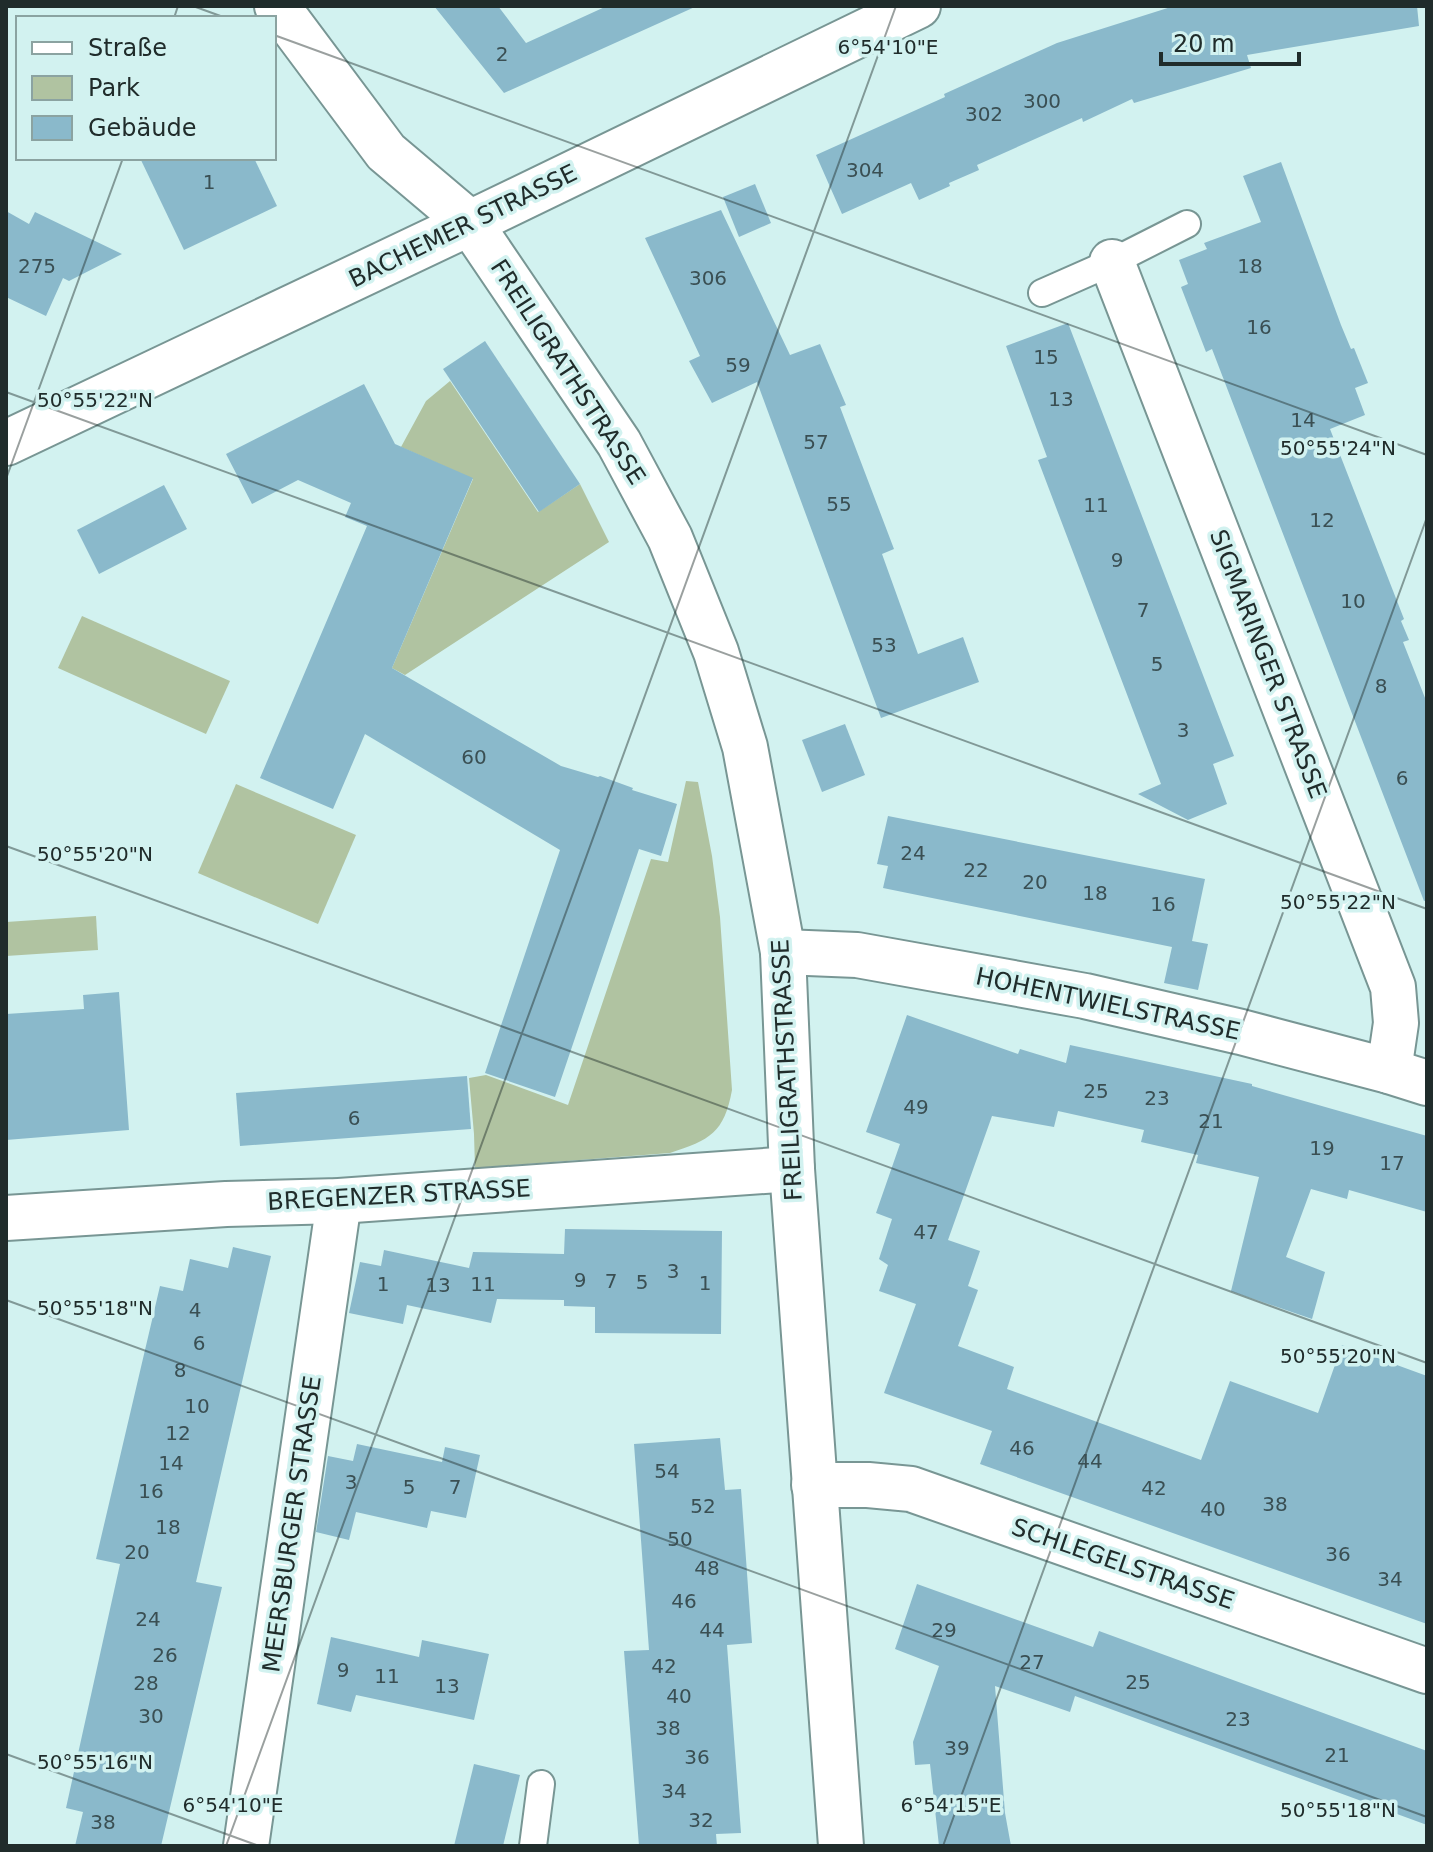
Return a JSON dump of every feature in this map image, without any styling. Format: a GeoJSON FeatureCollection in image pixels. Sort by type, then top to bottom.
{"type":"FeatureCollection","features":[{"type":"Feature","properties":{"kind":"street","name":"FREILIGRATHSTRASSE"},"geometry":{"type":"LineString","coordinates":[[277,6],[386,152],[470,223],[619,443],[670,538],[716,652],[745,747],[783,952],[792,1169],[841,1846]]}},
{"type":"Feature","properties":{"kind":"street","name":"BACHEMER STRASSE"},"geometry":{"type":"LineString","coordinates":[[6,443],[918,6]]}},
{"type":"Feature","properties":{"kind":"street","name":"SIGMARINGER STRASSE"},"geometry":{"type":"LineString","coordinates":[[1112,262],[1393,987],[1396,1023],[1408,1077]]}},
{"type":"Feature","properties":{"kind":"street","name":"HOHENTWIELSTRASSE"},"geometry":{"type":"LineString","coordinates":[[783,952],[857,955],[1085,996],[1241,1032],[1408,1077]]}},
{"type":"Feature","properties":{"kind":"street","name":"BREGENZER STRASSE"},"geometry":{"type":"LineString","coordinates":[[6,1218],[226,1204],[339,1201],[792,1169]]}},
{"type":"Feature","properties":{"kind":"street","name":"MEERSBURGER STRASSE"},"geometry":{"type":"LineString","coordinates":[[246,1846],[339,1201]]}},
{"type":"Feature","properties":{"kind":"street","name":"SCHLEGELSTRASSE"},"geometry":{"type":"LineString","coordinates":[[814,1485],[911,1489],[1427,1671]]}},
{"type":"Feature","properties":{"kind":"lane"},"geometry":{"type":"LineString","coordinates":[[1042,293],[1187,224]]}},
{"type":"Feature","properties":{"kind":"lane"},"geometry":{"type":"LineString","coordinates":[[533,1846],[541,1784]]}},
{"type":"Feature","properties":{"kind":"green space"},"geometry":{"type":"Polygon","coordinates":[[[450,381],[538,512],[580,484],[609,542],[405,675],[392,668],[473,479],[401,447],[426,401],[450,381]]]}},
{"type":"Feature","properties":{"kind":"green space"},"geometry":{"type":"Polygon","coordinates":[[[82,616],[230,681],[206,734],[58,668],[82,616]]]}},
{"type":"Feature","properties":{"kind":"green space"},"geometry":{"type":"Polygon","coordinates":[[[686,781],[698,782],[720,917],[732,1090],[725,1116],[705,1139],[670,1153],[475,1168],[469,1078],[486,1075],[568,1105],[651,859],[668,862],[686,781]]]}},
{"type":"Feature","properties":{"kind":"green space"},"geometry":{"type":"Polygon","coordinates":[[[236,784],[356,835],[318,924],[198,873],[236,784]]]}},
{"type":"Feature","properties":{"kind":"green space"},"geometry":{"type":"Polygon","coordinates":[[[96,916],[98,950],[6,956],[6,922],[96,916]]]}},
{"type":"Feature","properties":{"kind":"building"},"geometry":{"type":"Polygon","coordinates":[[[434,6],[498,6],[526,43],[607,6],[697,6],[504,93],[434,6]]]}},
{"type":"Feature","properties":{"kind":"building"},"geometry":{"type":"Polygon","coordinates":[[[1174,6],[1417,6],[1419,26],[1247,55],[1251,68],[1134,103],[1132,99],[1083,122],[1082,118],[977,165],[979,170],[919,200],[911,183],[842,214],[816,155],[1057,43],[1174,6]]]}},
{"type":"Feature","properties":{"kind":"building"},"geometry":{"type":"Polygon","coordinates":[[[141,160],[255,160],[277,206],[184,250],[141,160]]]}},
{"type":"Feature","properties":{"kind":"building"},"geometry":{"type":"Polygon","coordinates":[[[1281,162],[1341,325],[1368,383],[1355,388],[1365,415],[1330,429],[1404,619],[1401,621],[1409,640],[1403,642],[1427,703],[1427,900],[1424,901],[1212,349],[1206,352],[1181,287],[1188,284],[1179,260],[1207,249],[1204,243],[1261,222],[1243,176],[1281,162]]]}},
{"type":"Feature","properties":{"kind":"building"},"geometry":{"type":"Polygon","coordinates":[[[755,184],[771,223],[739,237],[723,197],[755,184]]]}},
{"type":"Feature","properties":{"kind":"building"},"geometry":{"type":"Polygon","coordinates":[[[721,210],[790,355],[820,344],[846,405],[840,407],[894,549],[882,554],[918,654],[963,637],[979,682],[881,718],[757,382],[712,403],[689,361],[700,356],[645,238],[721,210]]]}},
{"type":"Feature","properties":{"kind":"building"},"geometry":{"type":"Polygon","coordinates":[[[6,211],[29,224],[35,212],[122,254],[69,281],[63,278],[46,316],[6,297],[6,211]]]}},
{"type":"Feature","properties":{"kind":"building"},"geometry":{"type":"Polygon","coordinates":[[[1068,323],[1234,756],[1213,764],[1227,804],[1188,820],[1138,794],[1161,784],[1038,460],[1047,457],[1006,346],[1068,323]]]}},
{"type":"Feature","properties":{"kind":"building"},"geometry":{"type":"Polygon","coordinates":[[[485,341],[580,484],[539,512],[443,369],[485,341]]]}},
{"type":"Feature","properties":{"kind":"building"},"geometry":{"type":"Polygon","coordinates":[[[364,384],[395,444],[473,478],[392,668],[561,766],[600,776],[677,804],[661,856],[639,849],[555,1097],[485,1073],[560,850],[365,734],[333,809],[260,778],[367,526],[345,517],[351,503],[298,480],[252,504],[226,454],[364,384]]]}},
{"type":"Feature","properties":{"kind":"building"},"geometry":{"type":"Polygon","coordinates":[[[164,485],[187,529],[99,574],[77,530],[164,485]]]}},
{"type":"Feature","properties":{"kind":"building"},"geometry":{"type":"Polygon","coordinates":[[[845,724],[865,775],[822,792],[802,740],[845,724]]]}},
{"type":"Feature","properties":{"kind":"building"},"geometry":{"type":"Polygon","coordinates":[[[888,816],[1205,879],[1192,941],[1208,944],[1198,990],[1164,983],[1172,947],[883,888],[888,866],[877,864],[888,816]]]}},
{"type":"Feature","properties":{"kind":"building"},"geometry":{"type":"Polygon","coordinates":[[[119,992],[129,1130],[6,1140],[6,1014],[84,1009],[83,995],[119,992]]]}},
{"type":"Feature","properties":{"kind":"building"},"geometry":{"type":"Polygon","coordinates":[[[907,1015],[1018,1054],[1020,1049],[1066,1063],[1070,1045],[1252,1084],[1427,1136],[1427,1212],[1349,1190],[1347,1199],[1311,1189],[1286,1257],[1325,1272],[1312,1319],[1231,1291],[1259,1177],[1196,1163],[1198,1155],[1141,1142],[1144,1130],[1058,1111],[1054,1127],[992,1116],[948,1240],[980,1251],[968,1286],[978,1290],[958,1346],[1014,1367],[1007,1389],[1201,1460],[1230,1381],[1318,1413],[1342,1345],[1427,1376],[1427,1624],[980,1464],[992,1431],[884,1393],[916,1304],[879,1291],[888,1265],[879,1259],[892,1219],[876,1213],[900,1144],[866,1132],[907,1015]]]}},
{"type":"Feature","properties":{"kind":"building"},"geometry":{"type":"Polygon","coordinates":[[[467,1076],[471,1129],[240,1146],[236,1093],[467,1076]]]}},
{"type":"Feature","properties":{"kind":"building"},"geometry":{"type":"Polygon","coordinates":[[[565,1229],[722,1231],[721,1334],[595,1333],[595,1307],[564,1306],[564,1300],[497,1299],[491,1323],[407,1305],[403,1324],[349,1313],[360,1262],[381,1266],[384,1250],[469,1268],[473,1252],[564,1254],[565,1229]]]}},
{"type":"Feature","properties":{"kind":"building"},"geometry":{"type":"Polygon","coordinates":[[[233,1247],[271,1256],[196,1582],[222,1587],[161,1846],[75,1846],[83,1812],[66,1808],[120,1564],[96,1559],[160,1286],[183,1291],[190,1259],[228,1268],[233,1247]]]}},
{"type":"Feature","properties":{"kind":"building"},"geometry":{"type":"Polygon","coordinates":[[[720,1438],[725,1490],[741,1489],[752,1643],[727,1645],[741,1833],[716,1834],[717,1846],[639,1846],[624,1651],[649,1650],[634,1444],[720,1438]]]}},
{"type":"Feature","properties":{"kind":"building"},"geometry":{"type":"Polygon","coordinates":[[[357,1444],[442,1462],[445,1447],[480,1455],[466,1518],[431,1511],[427,1528],[356,1512],[349,1540],[316,1532],[328,1456],[353,1461],[357,1444]]]}},
{"type":"Feature","properties":{"kind":"building"},"geometry":{"type":"Polygon","coordinates":[[[917,1584],[1093,1647],[1099,1631],[1427,1751],[1427,1825],[1075,1696],[1070,1712],[995,1686],[1005,1813],[1011,1846],[939,1846],[930,1764],[915,1765],[913,1742],[939,1666],[895,1649],[917,1584]]]}},
{"type":"Feature","properties":{"kind":"building"},"geometry":{"type":"Polygon","coordinates":[[[331,1637],[419,1657],[422,1640],[489,1654],[474,1720],[356,1695],[351,1712],[317,1704],[331,1637]]]}},
{"type":"Feature","properties":{"kind":"building"},"geometry":{"type":"Polygon","coordinates":[[[474,1764],[520,1775],[503,1846],[454,1846],[474,1764]]]}}]}
